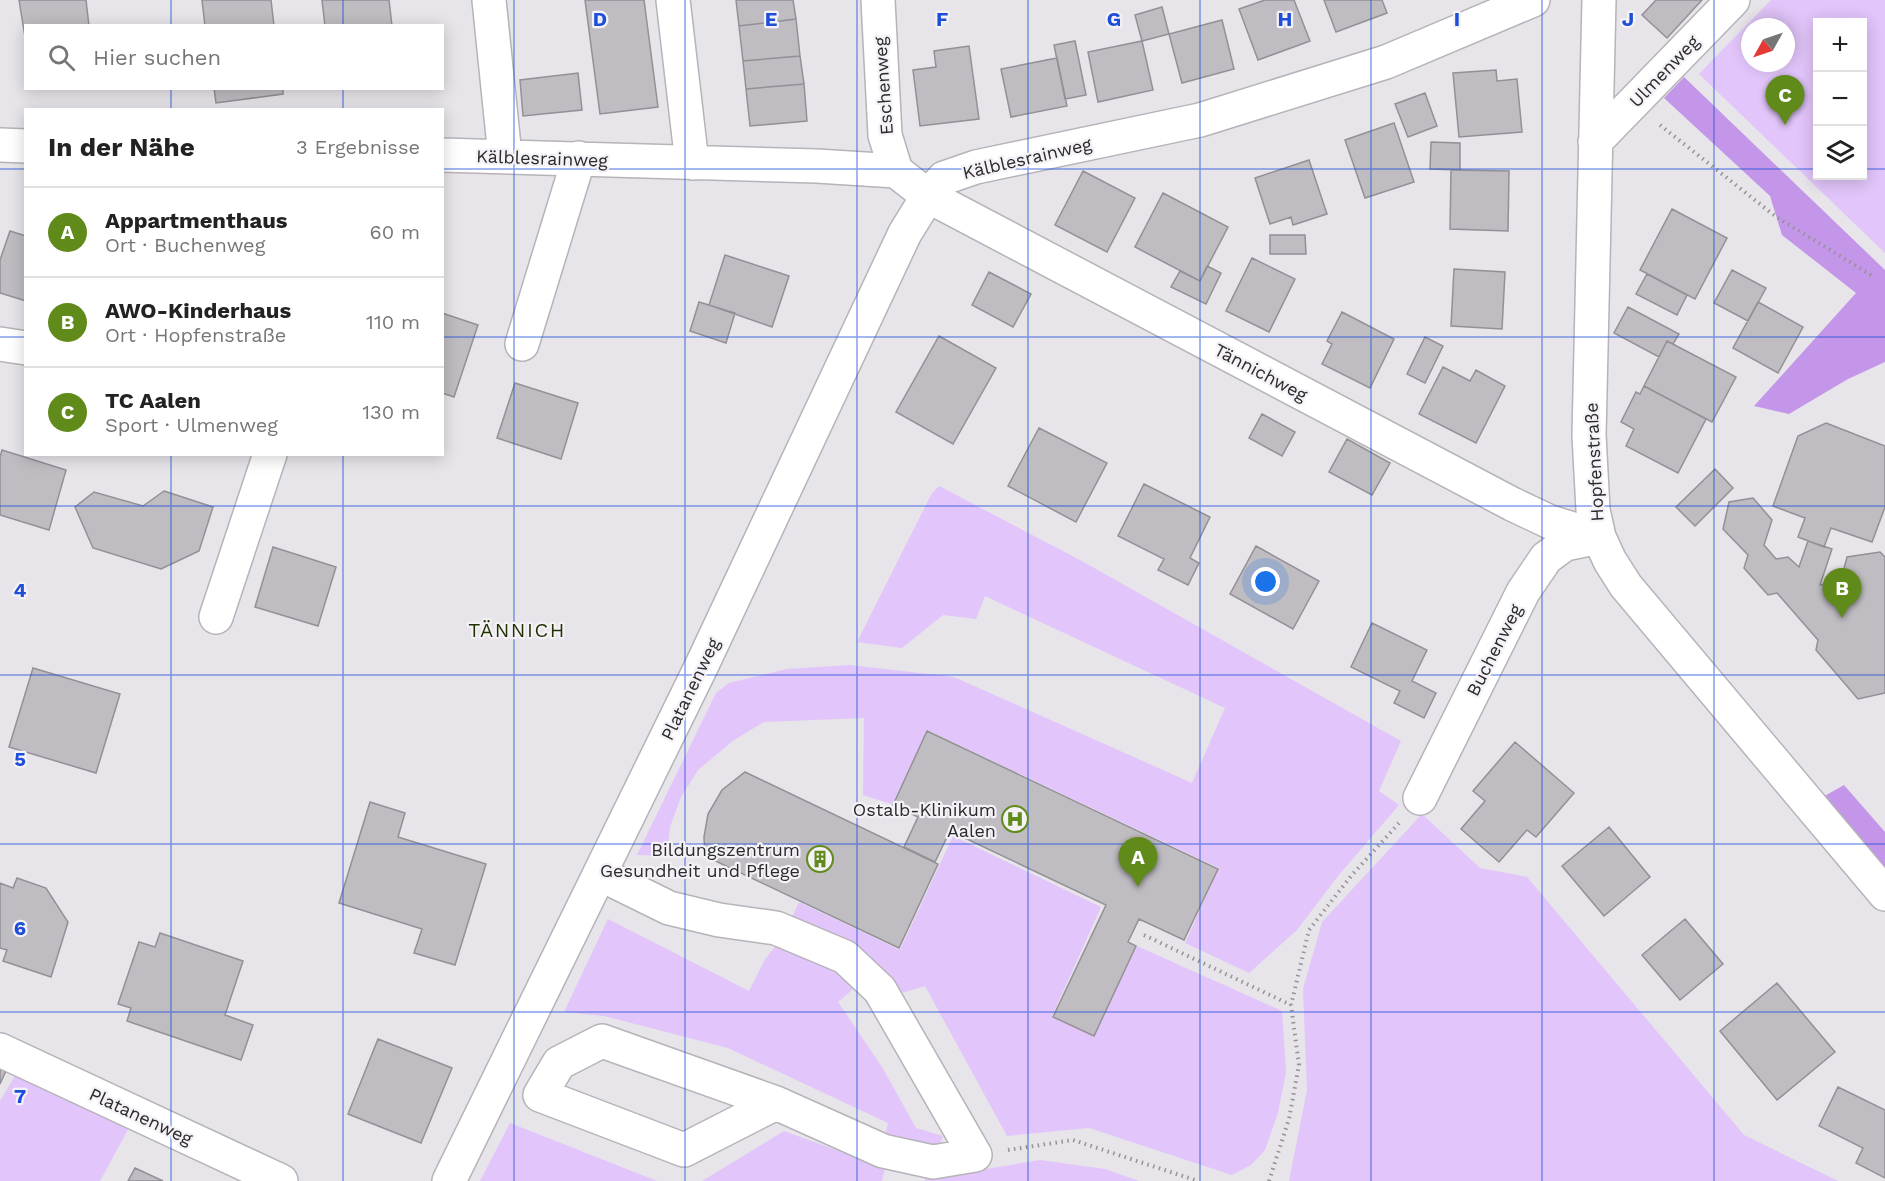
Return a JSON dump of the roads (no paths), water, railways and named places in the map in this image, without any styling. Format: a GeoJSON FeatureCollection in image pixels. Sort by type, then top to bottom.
{"type":"FeatureCollection","features":[{"type":"Feature","properties":{"kind":"street"},"geometry":{"type":"LineString","coordinates":[[489,0],[505,156]]}},
{"type":"Feature","properties":{"kind":"street"},"geometry":{"type":"LineString","coordinates":[[673,0],[692,163]]}},
{"type":"Feature","properties":{"kind":"street","name":"Eschenweg"},"geometry":{"type":"LineString","coordinates":[[878,0],[885,135],[896,171]]}},
{"type":"Feature","properties":{"kind":"street","name":"Kälblesrainweg"},"geometry":{"type":"LineString","coordinates":[[928,196],[944,178],[976,167],[1200,120],[1386,62],[1533,0]]}},
{"type":"Feature","properties":{"kind":"street","name":"Hopfenstraße"},"geometry":{"type":"LineString","coordinates":[[1599,0],[1589,435],[1593,510],[1599,537],[1610,561],[1626,586],[1885,894]]}},
{"type":"Feature","properties":{"kind":"street","name":"Ulmenweg"},"geometry":{"type":"LineString","coordinates":[[1595,142],[1733,0]]}},
{"type":"Feature","properties":{"kind":"street"},"geometry":{"type":"LineString","coordinates":[[0,145],[24,146]]}},
{"type":"Feature","properties":{"kind":"street","name":"Kälblesrainweg"},"geometry":{"type":"LineString","coordinates":[[444,155],[817,166],[896,171]]}},
{"type":"Feature","properties":{"kind":"street"},"geometry":{"type":"LineString","coordinates":[[522,344],[579,158]]}},
{"type":"Feature","properties":{"kind":"street"},"geometry":{"type":"LineString","coordinates":[[896,171],[928,196]]}},
{"type":"Feature","properties":{"kind":"street","name":"Tännichweg"},"geometry":{"type":"LineString","coordinates":[[928,196],[1512,504],[1550,522],[1599,537]]}},
{"type":"Feature","properties":{"kind":"street","name":"Platanenweg"},"geometry":{"type":"LineString","coordinates":[[449,1181],[701,667],[905,233],[928,196]]}},
{"type":"Feature","properties":{"kind":"street"},"geometry":{"type":"LineString","coordinates":[[0,344],[24,348]]}},
{"type":"Feature","properties":{"kind":"street"},"geometry":{"type":"LineString","coordinates":[[216,617],[269,456]]}},
{"type":"Feature","properties":{"kind":"street","name":"Buchenweg"},"geometry":{"type":"LineString","coordinates":[[1420,798],[1523,592],[1546,558],[1565,544],[1599,537]]}},
{"type":"Feature","properties":{"kind":"street"},"geometry":{"type":"LineString","coordinates":[[600,874],[669,908],[719,920],[776,928],[845,957],[880,990],[975,1155],[933,1162],[883,1150],[776,1103],[602,1041],[559,1063],[540,1095],[684,1150],[776,1103]]}},
{"type":"Feature","properties":{"kind":"street","name":"Platanenweg"},"geometry":{"type":"LineString","coordinates":[[0,1050],[281,1181]]}},
{"type":"Feature","properties":{"kind":"place","name":"TC Aalen"},"geometry":{"type":"Point","coordinates":[1785,125]}},
{"type":"Feature","properties":{"kind":"place","name":"AWO-Kinderhaus"},"geometry":{"type":"Point","coordinates":[1842,618]}},
{"type":"Feature","properties":{"kind":"place","name":"Ostalb-Klinikum Aalen"},"geometry":{"type":"Point","coordinates":[1015,819]}},
{"type":"Feature","properties":{"kind":"place","name":"Bildungszentrum Gesundheit und Pflege"},"geometry":{"type":"Point","coordinates":[820,859]}},
{"type":"Feature","properties":{"kind":"place","name":"Appartmenthaus"},"geometry":{"type":"Point","coordinates":[1138,887]}},
{"type":"Feature","properties":{"kind":"district","name":"TÄNNICH"},"geometry":{"type":"Point","coordinates":[517,630]}}]}
